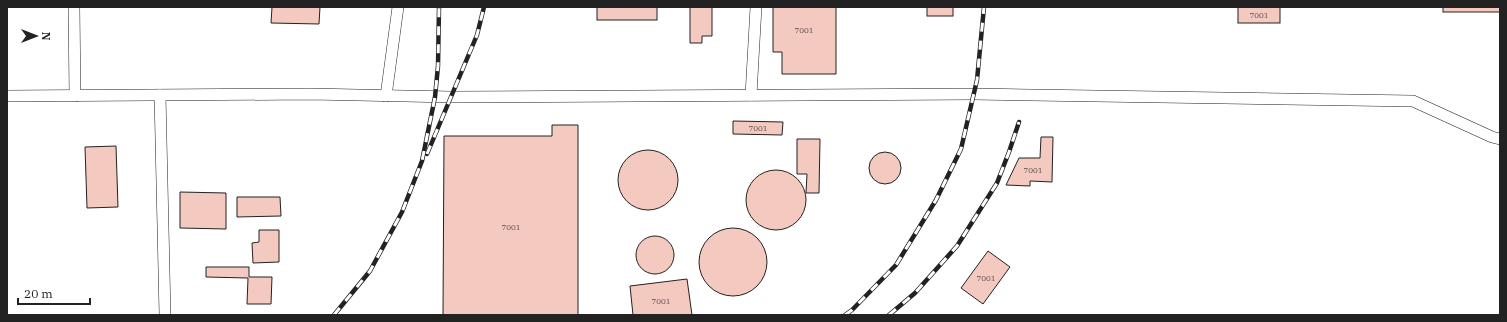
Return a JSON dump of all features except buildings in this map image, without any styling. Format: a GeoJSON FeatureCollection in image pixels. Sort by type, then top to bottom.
{"type":"FeatureCollection","features":[{"type":"Feature","properties":{"kind":"lane"},"geometry":{"type":"LineString","coordinates":[[74,7],[75,96]]}},
{"type":"Feature","properties":{"kind":"lane"},"geometry":{"type":"LineString","coordinates":[[386,96],[398,7]]}},
{"type":"Feature","properties":{"kind":"lane"},"geometry":{"type":"LineString","coordinates":[[751,95],[756,7]]}},
{"type":"Feature","properties":{"kind":"lane"},"geometry":{"type":"LineString","coordinates":[[7,96],[311,94],[452,97],[974,94],[1414,101],[1492,137],[1500,139]]}},
{"type":"Feature","properties":{"kind":"lane"},"geometry":{"type":"LineString","coordinates":[[160,95],[165,315]]}},
{"type":"Feature","properties":{"kind":"railway"},"geometry":{"type":"LineString","coordinates":[[334,315],[370,271],[402,212],[422,161],[435,97],[438,66],[439,7]]}},
{"type":"Feature","properties":{"kind":"railway"},"geometry":{"type":"LineString","coordinates":[[427,154],[477,35],[484,7]]}},
{"type":"Feature","properties":{"kind":"railway"},"geometry":{"type":"LineString","coordinates":[[845,315],[852,310],[896,265],[936,200],[961,149],[977,80],[984,7]]}},
{"type":"Feature","properties":{"kind":"railway"},"geometry":{"type":"LineString","coordinates":[[889,315],[915,293],[957,246],[997,183],[1019,122]]}}]}
